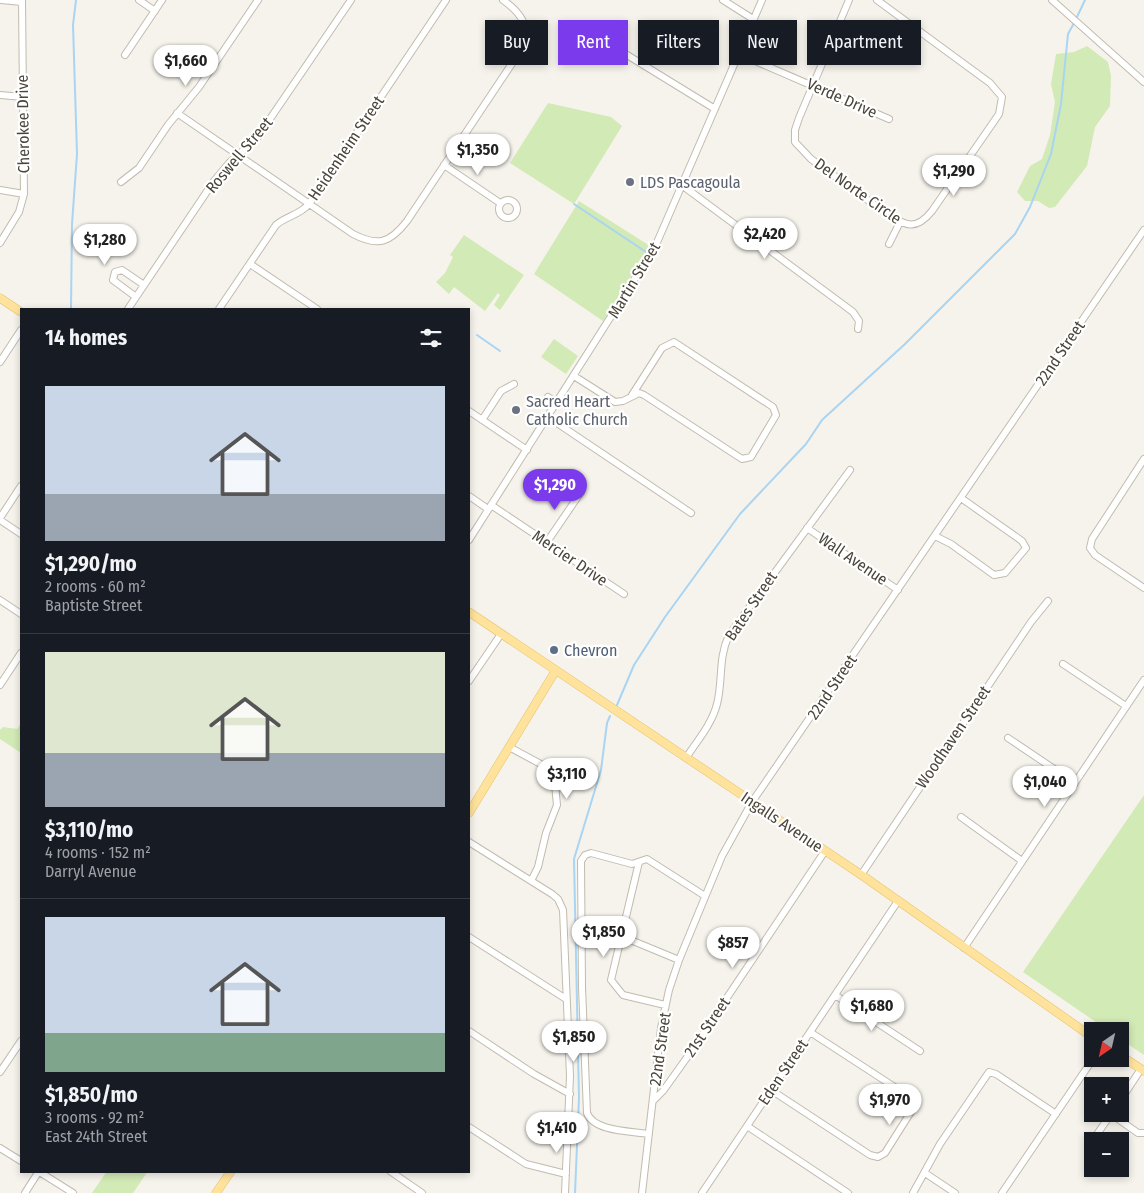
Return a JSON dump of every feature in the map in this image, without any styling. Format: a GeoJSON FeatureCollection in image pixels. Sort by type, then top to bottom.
{"type":"FeatureCollection","features":[{"type":"Feature","properties":{"kind":"main road"},"geometry":{"type":"LineString","coordinates":[[0,298],[20,311]]}},
{"type":"Feature","properties":{"kind":"main road","name":"Ingalls Avenue"},"geometry":{"type":"LineString","coordinates":[[470,613],[861,875],[1084,1031]]}},
{"type":"Feature","properties":{"kind":"main road"},"geometry":{"type":"LineString","coordinates":[[470,812],[556,670]]}},
{"type":"Feature","properties":{"kind":"main road"},"geometry":{"type":"LineString","coordinates":[[1129,1061],[1142,1070]]}},
{"type":"Feature","properties":{"kind":"main road"},"geometry":{"type":"LineString","coordinates":[[216,1193],[230,1173]]}},
{"type":"Feature","properties":{"kind":"street"},"geometry":{"type":"LineString","coordinates":[[1,0],[22,1]]}},
{"type":"Feature","properties":{"kind":"street"},"geometry":{"type":"LineString","coordinates":[[139,0],[154,11]]}},
{"type":"Feature","properties":{"kind":"street"},"geometry":{"type":"LineString","coordinates":[[125,55],[162,0]]}},
{"type":"Feature","properties":{"kind":"street"},"geometry":{"type":"LineString","coordinates":[[121,182],[139,168],[258,0]]}},
{"type":"Feature","properties":{"kind":"street","name":"Roswell Street"},"geometry":{"type":"LineString","coordinates":[[129,308],[214,181],[257,138],[351,0]]}},
{"type":"Feature","properties":{"kind":"street","name":"Heidenheim Street"},"geometry":{"type":"LineString","coordinates":[[220,308],[276,225],[281,220],[300,212],[309,204],[446,0]]}},
{"type":"Feature","properties":{"kind":"street"},"geometry":{"type":"LineString","coordinates":[[177,113],[353,234],[365,240],[379,242],[397,234],[517,58],[526,40],[526,29],[518,12],[503,0]]}},
{"type":"Feature","properties":{"kind":"street"},"geometry":{"type":"LineString","coordinates":[[723,0],[753,20]]}},
{"type":"Feature","properties":{"kind":"street","name":"Martin Street"},"geometry":{"type":"LineString","coordinates":[[753,20],[762,0]]}},
{"type":"Feature","properties":{"kind":"street","name":"Del Norte Circle"},"geometry":{"type":"LineString","coordinates":[[849,0],[795,130],[794,138],[798,147],[811,159],[900,222],[910,225],[925,219],[999,114],[1002,102],[1000,93],[990,83],[877,0]]}},
{"type":"Feature","properties":{"kind":"street"},"geometry":{"type":"LineString","coordinates":[[887,7],[892,0]]}},
{"type":"Feature","properties":{"kind":"street"},"geometry":{"type":"LineString","coordinates":[[1052,0],[1144,82]]}},
{"type":"Feature","properties":{"kind":"street","name":"Cherokee Drive"},"geometry":{"type":"LineString","coordinates":[[0,242],[19,212],[24,194],[22,1]]}},
{"type":"Feature","properties":{"kind":"street"},"geometry":{"type":"LineString","coordinates":[[628,56],[715,109]]}},
{"type":"Feature","properties":{"kind":"street","name":"Martin Street"},"geometry":{"type":"LineString","coordinates":[[470,538],[643,269],[682,186],[734,65]]}},
{"type":"Feature","properties":{"kind":"street","name":"Verde Drive"},"geometry":{"type":"LineString","coordinates":[[765,65],[889,118]]}},
{"type":"Feature","properties":{"kind":"street"},"geometry":{"type":"LineString","coordinates":[[0,95],[23,97]]}},
{"type":"Feature","properties":{"kind":"street"},"geometry":{"type":"LineString","coordinates":[[444,165],[500,203]]}},
{"type":"Feature","properties":{"kind":"street"},"geometry":{"type":"LineString","coordinates":[[682,186],[854,312],[859,321],[858,328]]}},
{"type":"Feature","properties":{"kind":"street"},"geometry":{"type":"LineString","coordinates":[[0,190],[24,194]]}},
{"type":"Feature","properties":{"kind":"street"},"geometry":{"type":"LineString","coordinates":[[889,244],[900,222]]}},
{"type":"Feature","properties":{"kind":"street","name":"22nd Street"},"geometry":{"type":"LineString","coordinates":[[642,1193],[666,1005],[679,960],[728,843],[752,802],[1143,231]]}},
{"type":"Feature","properties":{"kind":"street"},"geometry":{"type":"LineString","coordinates":[[250,264],[314,308]]}},
{"type":"Feature","properties":{"kind":"street"},"geometry":{"type":"LineString","coordinates":[[136,297],[114,280],[114,272],[122,270],[144,285]]}},
{"type":"Feature","properties":{"kind":"street"},"geometry":{"type":"LineString","coordinates":[[0,362],[20,332]]}},
{"type":"Feature","properties":{"kind":"street"},"geometry":{"type":"LineString","coordinates":[[574,376],[615,402],[623,401],[636,392],[662,348],[674,342],[773,407],[776,415],[751,457],[742,459],[636,392]]}},
{"type":"Feature","properties":{"kind":"street"},"geometry":{"type":"LineString","coordinates":[[482,420],[501,391],[514,384]]}},
{"type":"Feature","properties":{"kind":"street"},"geometry":{"type":"LineString","coordinates":[[548,397],[557,403]]}},
{"type":"Feature","properties":{"kind":"street"},"geometry":{"type":"LineString","coordinates":[[470,412],[527,450]]}},
{"type":"Feature","properties":{"kind":"street"},"geometry":{"type":"LineString","coordinates":[[548,417],[691,513]]}},
{"type":"Feature","properties":{"kind":"street"},"geometry":{"type":"LineString","coordinates":[[1144,459],[1092,539],[1090,548],[1095,555],[1144,588]]}},
{"type":"Feature","properties":{"kind":"street","name":"Bates Street"},"geometry":{"type":"LineString","coordinates":[[686,758],[714,712],[720,690],[722,652],[729,636],[850,470]]}},
{"type":"Feature","properties":{"kind":"street"},"geometry":{"type":"LineString","coordinates":[[20,488],[0,519],[20,533]]}},
{"type":"Feature","properties":{"kind":"street"},"geometry":{"type":"LineString","coordinates":[[547,542],[581,492]]}},
{"type":"Feature","properties":{"kind":"street","name":"Mercier Drive"},"geometry":{"type":"LineString","coordinates":[[470,497],[547,542],[624,594]]}},
{"type":"Feature","properties":{"kind":"street"},"geometry":{"type":"LineString","coordinates":[[935,536],[951,544],[994,575],[1006,573],[1026,548],[1022,541],[961,498]]}},
{"type":"Feature","properties":{"kind":"street","name":"Wall Avenue"},"geometry":{"type":"LineString","coordinates":[[807,528],[898,590]]}},
{"type":"Feature","properties":{"kind":"street"},"geometry":{"type":"LineString","coordinates":[[0,600],[20,613]]}},
{"type":"Feature","properties":{"kind":"street","name":"Woodhaven Street"},"geometry":{"type":"LineString","coordinates":[[861,875],[1031,622],[1048,601]]}},
{"type":"Feature","properties":{"kind":"street"},"geometry":{"type":"LineString","coordinates":[[470,680],[502,634]]}},
{"type":"Feature","properties":{"kind":"street"},"geometry":{"type":"LineString","coordinates":[[1,683],[20,654]]}},
{"type":"Feature","properties":{"kind":"street"},"geometry":{"type":"LineString","coordinates":[[1063,664],[1126,706]]}},
{"type":"Feature","properties":{"kind":"street"},"geometry":{"type":"LineString","coordinates":[[964,948],[1144,680]]}},
{"type":"Feature","properties":{"kind":"street"},"geometry":{"type":"LineString","coordinates":[[1008,738],[1075,783]]}},
{"type":"Feature","properties":{"kind":"street"},"geometry":{"type":"LineString","coordinates":[[509,747],[550,769],[554,774],[556,812],[546,833],[542,856],[531,882]]}},
{"type":"Feature","properties":{"kind":"street"},"geometry":{"type":"LineString","coordinates":[[961,817],[1022,861]]}},
{"type":"Feature","properties":{"kind":"street"},"geometry":{"type":"LineString","coordinates":[[470,843],[558,899],[564,910],[570,1094],[565,1193]]}},
{"type":"Feature","properties":{"kind":"street","name":"21st Street"},"geometry":{"type":"LineString","coordinates":[[653,1101],[688,1056],[825,851]]}},
{"type":"Feature","properties":{"kind":"street"},"geometry":{"type":"LineString","coordinates":[[649,1134],[602,1126],[589,1117],[586,1103],[580,868],[583,857],[590,853],[628,864],[645,859],[654,862],[705,896]]}},
{"type":"Feature","properties":{"kind":"street"},"geometry":{"type":"LineString","coordinates":[[639,862],[612,972],[613,983],[623,996],[666,1005]]}},
{"type":"Feature","properties":{"kind":"street","name":"Eden Street"},"geometry":{"type":"LineString","coordinates":[[704,1192],[898,901]]}},
{"type":"Feature","properties":{"kind":"street"},"geometry":{"type":"LineString","coordinates":[[621,936],[679,960]]}},
{"type":"Feature","properties":{"kind":"street"},"geometry":{"type":"LineString","coordinates":[[470,938],[566,999]]}},
{"type":"Feature","properties":{"kind":"street"},"geometry":{"type":"LineString","coordinates":[[835,995],[920,1051]]}},
{"type":"Feature","properties":{"kind":"street"},"geometry":{"type":"LineString","coordinates":[[470,1032],[534,1074],[570,1094]]}},
{"type":"Feature","properties":{"kind":"street"},"geometry":{"type":"LineString","coordinates":[[771,1090],[870,1155],[878,1156],[885,1153],[914,1107],[914,1102],[910,1097],[810,1032]]}},
{"type":"Feature","properties":{"kind":"street"},"geometry":{"type":"LineString","coordinates":[[0,1072],[20,1042]]}},
{"type":"Feature","properties":{"kind":"street"},"geometry":{"type":"LineString","coordinates":[[1002,1193],[1087,1068]]}},
{"type":"Feature","properties":{"kind":"street"},"geometry":{"type":"LineString","coordinates":[[1129,1088],[1142,1070]]}},
{"type":"Feature","properties":{"kind":"street"},"geometry":{"type":"LineString","coordinates":[[914,1193],[940,1144],[990,1072],[1056,1114]]}},
{"type":"Feature","properties":{"kind":"street"},"geometry":{"type":"LineString","coordinates":[[1122,1122],[1138,1133],[1144,1134]]}},
{"type":"Feature","properties":{"kind":"street"},"geometry":{"type":"LineString","coordinates":[[747,1126],[848,1193]]}},
{"type":"Feature","properties":{"kind":"street"},"geometry":{"type":"LineString","coordinates":[[470,1128],[526,1164],[566,1174]]}},
{"type":"Feature","properties":{"kind":"street"},"geometry":{"type":"LineString","coordinates":[[0,1148],[20,1160]]}},
{"type":"Feature","properties":{"kind":"street"},"geometry":{"type":"LineString","coordinates":[[25,1193],[38,1173]]}},
{"type":"Feature","properties":{"kind":"street"},"geometry":{"type":"LineString","coordinates":[[42,1173],[73,1193]]}},
{"type":"Feature","properties":{"kind":"street"},"geometry":{"type":"LineString","coordinates":[[393,1173],[422,1193]]}},
{"type":"Feature","properties":{"kind":"street"},"geometry":{"type":"LineString","coordinates":[[925,1173],[955,1193]]}},
{"type":"Feature","properties":{"kind":"green space"},"geometry":{"type":"Polygon","coordinates":[[[1087,46],[1108,62],[1111,76],[1110,106],[1095,127],[1087,166],[1055,207],[1049,208],[1038,201],[1025,201],[1017,192],[1030,166],[1042,159],[1050,135],[1055,102],[1051,84],[1056,54],[1074,52],[1087,46]]]}},
{"type":"Feature","properties":{"kind":"green space"},"geometry":{"type":"Polygon","coordinates":[[[548,103],[611,117],[622,126],[574,204],[510,163],[548,103]]]}},
{"type":"Feature","properties":{"kind":"green space"},"geometry":{"type":"Polygon","coordinates":[[[579,201],[650,246],[603,321],[534,274],[579,201]]]}},
{"type":"Feature","properties":{"kind":"green space"},"geometry":{"type":"Polygon","coordinates":[[[464,235],[524,275],[500,310],[494,305],[500,295],[498,293],[485,311],[454,287],[449,294],[436,282],[445,273],[453,257],[450,255],[464,235]]]}},
{"type":"Feature","properties":{"kind":"green space"},"geometry":{"type":"Polygon","coordinates":[[[554,339],[578,356],[566,374],[541,357],[554,339]]]}},
{"type":"Feature","properties":{"kind":"green space"},"geometry":{"type":"Polygon","coordinates":[[[20,725],[20,752],[0,739],[0,730],[3,727],[17,729],[20,725]]]}},
{"type":"Feature","properties":{"kind":"green space"},"geometry":{"type":"Polygon","coordinates":[[[1144,795],[1144,1055],[1129,1045],[1129,1022],[1096,1022],[1023,972],[1144,795]]]}},
{"type":"Feature","properties":{"kind":"green space"},"geometry":{"type":"Polygon","coordinates":[[[106,1173],[147,1173],[133,1193],[92,1193],[106,1173]]]}},
{"type":"Feature","properties":{"kind":"waterway"},"geometry":{"type":"LineString","coordinates":[[71,308],[72,224],[77,154],[73,25],[76,0]]}},
{"type":"Feature","properties":{"kind":"waterway"},"geometry":{"type":"LineString","coordinates":[[1076,19],[1085,0]]}},
{"type":"Feature","properties":{"kind":"waterway"},"geometry":{"type":"LineString","coordinates":[[617,705],[634,665],[665,617],[740,514],[806,444],[822,420],[905,344],[1015,234],[1030,207],[1051,154],[1061,104],[1068,34],[1074,23]]}},
{"type":"Feature","properties":{"kind":"waterway"},"geometry":{"type":"LineString","coordinates":[[574,204],[646,252]]}},
{"type":"Feature","properties":{"kind":"waterway"},"geometry":{"type":"LineString","coordinates":[[477,335],[500,351]]}},
{"type":"Feature","properties":{"kind":"waterway"},"geometry":{"type":"LineString","coordinates":[[575,1193],[579,1098],[574,859],[601,770],[607,723],[610,716]]}},
{"type":"Feature","properties":{"kind":"place","name":"LDS Pascagoula"},"geometry":{"type":"Point","coordinates":[630,182]}},
{"type":"Feature","properties":{"kind":"place","name":"Sacred Heart Catholic Church"},"geometry":{"type":"Point","coordinates":[516,410]}},
{"type":"Feature","properties":{"kind":"place","name":"Chevron"},"geometry":{"type":"Point","coordinates":[554,650]}}]}
